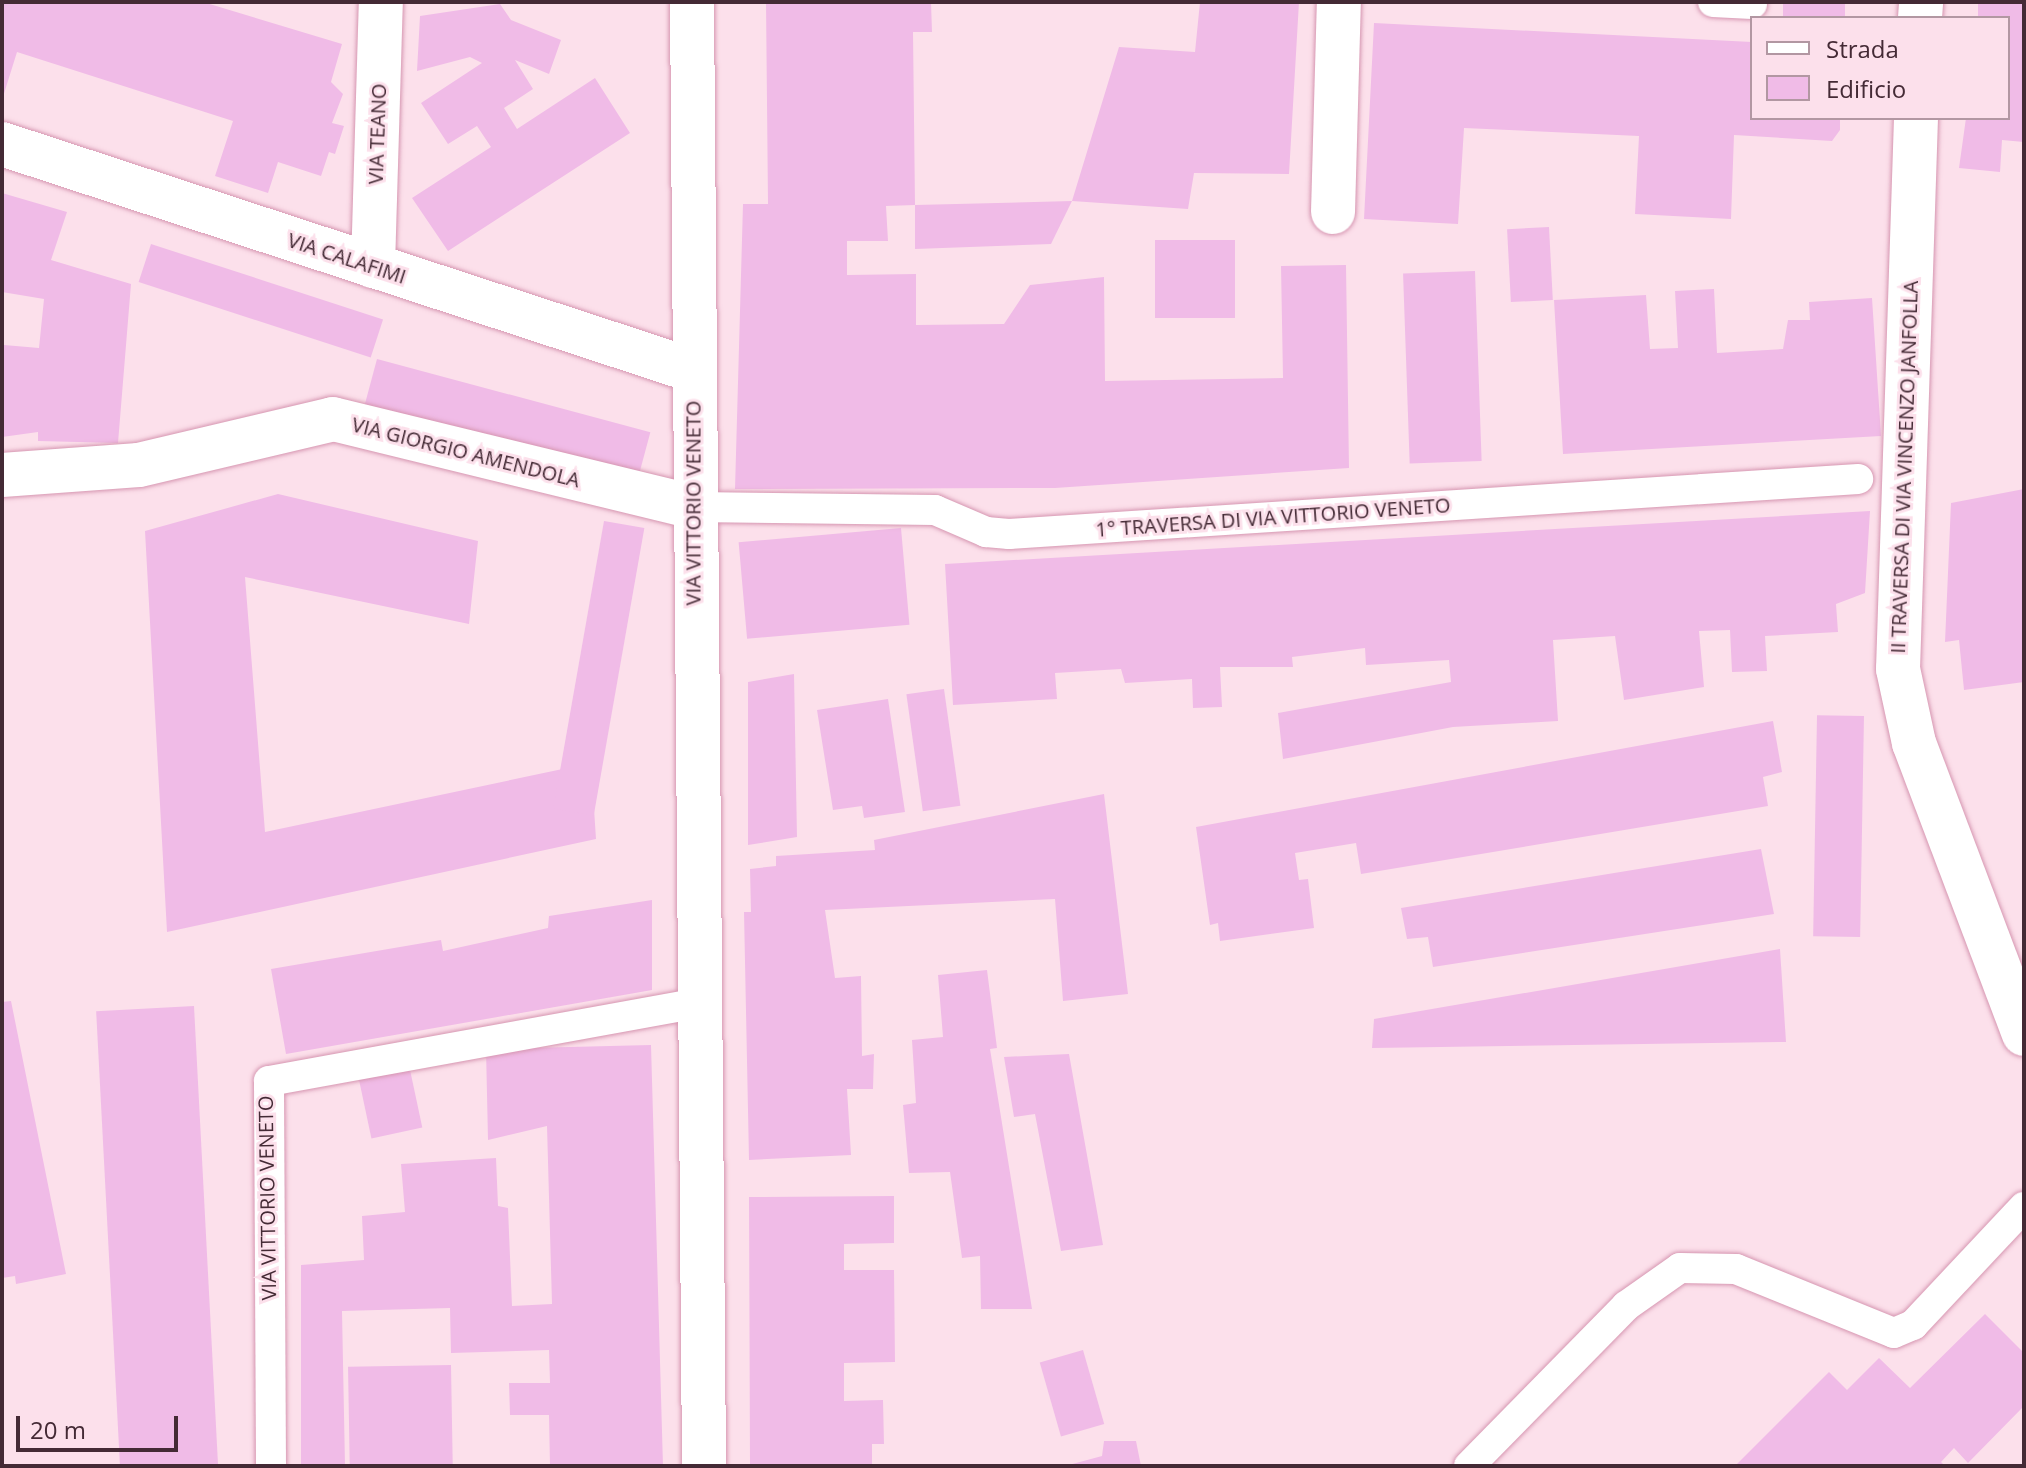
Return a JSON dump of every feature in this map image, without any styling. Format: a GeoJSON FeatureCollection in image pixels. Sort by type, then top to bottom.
{"type":"FeatureCollection","features":[{"type":"Feature","properties":{"kind":"street","name":"VIA TEANO"},"geometry":{"type":"LineString","coordinates":[[373,266],[381,2]]}},
{"type":"Feature","properties":{"kind":"street","name":"VIA VITTORIO VENETO"},"geometry":{"type":"LineString","coordinates":[[692,2],[693,507],[704,1466]]}},
{"type":"Feature","properties":{"kind":"street"},"geometry":{"type":"LineString","coordinates":[[1333,212],[1339,2]]}},
{"type":"Feature","properties":{"kind":"street","name":"II TRAVERSA DI VIA VINCENZO JANFOLLA"},"geometry":{"type":"LineString","coordinates":[[1916,120],[1898,602],[1901,694],[2024,1034]]}},
{"type":"Feature","properties":{"kind":"street","name":"VIA CALAFIMI"},"geometry":{"type":"LineString","coordinates":[[2,144],[692,370]]}},
{"type":"Feature","properties":{"kind":"street","name":"VIA GIORGIO AMENDOLA"},"geometry":{"type":"LineString","coordinates":[[2,475],[139,465],[333,419],[693,507]]}},
{"type":"Feature","properties":{"kind":"lane"},"geometry":{"type":"LineString","coordinates":[[1713,2],[1752,4]]}},
{"type":"Feature","properties":{"kind":"lane","name":"1° TRAVERSA DI VIA VITTORIO VENETO"},"geometry":{"type":"LineString","coordinates":[[693,507],[935,510],[986,532],[1009,534],[1858,479]]}},
{"type":"Feature","properties":{"kind":"lane","name":"VIA VITTORIO VENETO"},"geometry":{"type":"LineString","coordinates":[[271,1466],[269,1081],[699,1003]]}},
{"type":"Feature","properties":{"kind":"lane"},"geometry":{"type":"LineString","coordinates":[[1469,1466],[1626,1306],[1671,1272],[1697,1264],[1736,1269],[1894,1333],[1913,1325],[2024,1207]]}},
{"type":"Feature","properties":{"kind":"building"},"geometry":{"type":"Polygon","coordinates":[[[2,2],[203,2],[342,44],[331,82],[343,94],[332,123],[344,126],[335,154],[329,152],[321,176],[278,162],[268,193],[215,176],[233,121],[17,52],[2,100],[2,2]]]}},
{"type":"Feature","properties":{"kind":"building"},"geometry":{"type":"Polygon","coordinates":[[[766,2],[931,2],[932,32],[913,32],[915,205],[886,206],[888,241],[847,241],[847,275],[916,274],[916,325],[1004,324],[1030,285],[1104,277],[1105,381],[1283,378],[1281,266],[1346,265],[1349,468],[1055,488],[735,489],[743,204],[768,204],[766,2]]]}},
{"type":"Feature","properties":{"kind":"building"},"geometry":{"type":"Polygon","coordinates":[[[1200,2],[1299,2],[1289,174],[1194,173],[1188,209],[1072,201],[1119,47],[1195,52],[1200,2]]]}},
{"type":"Feature","properties":{"kind":"building"},"geometry":{"type":"Polygon","coordinates":[[[1783,2],[1845,2],[1845,16],[1783,16],[1783,2]]]}},
{"type":"Feature","properties":{"kind":"building"},"geometry":{"type":"Polygon","coordinates":[[[1978,2],[2024,2],[2024,142],[2002,140],[2000,172],[1959,168],[1966,120],[2010,120],[2010,16],[1978,16],[1978,2]]]}},
{"type":"Feature","properties":{"kind":"building"},"geometry":{"type":"Polygon","coordinates":[[[500,4],[511,20],[561,40],[549,74],[515,60],[533,89],[504,108],[517,129],[595,78],[630,133],[448,251],[412,198],[491,147],[477,126],[448,144],[421,103],[482,63],[470,57],[417,71],[420,16],[500,4]]]}},
{"type":"Feature","properties":{"kind":"building"},"geometry":{"type":"Polygon","coordinates":[[[1374,23],[1750,42],[1750,120],[1840,120],[1840,130],[1832,141],[1734,135],[1731,219],[1635,214],[1639,136],[1464,128],[1458,224],[1364,219],[1374,23]]]}},
{"type":"Feature","properties":{"kind":"building"},"geometry":{"type":"Polygon","coordinates":[[[2,193],[67,212],[51,260],[131,284],[118,443],[38,441],[38,432],[2,437],[4,345],[39,348],[44,299],[2,292],[2,193]]]}},
{"type":"Feature","properties":{"kind":"building"},"geometry":{"type":"Polygon","coordinates":[[[1072,201],[1051,244],[915,249],[915,205],[1072,201]]]}},
{"type":"Feature","properties":{"kind":"building"},"geometry":{"type":"Polygon","coordinates":[[[1549,227],[1553,300],[1511,302],[1507,229],[1549,227]]]}},
{"type":"Feature","properties":{"kind":"building"},"geometry":{"type":"Polygon","coordinates":[[[1155,240],[1235,240],[1235,318],[1155,318],[1155,240]]]}},
{"type":"Feature","properties":{"kind":"building"},"geometry":{"type":"Polygon","coordinates":[[[151,244],[383,319],[371,357],[139,282],[151,244]]]}},
{"type":"Feature","properties":{"kind":"building"},"geometry":{"type":"Polygon","coordinates":[[[1475,271],[1482,461],[1410,463],[1403,274],[1475,271]]]}},
{"type":"Feature","properties":{"kind":"building"},"geometry":{"type":"Polygon","coordinates":[[[1714,289],[1717,353],[1783,349],[1788,320],[1810,320],[1809,302],[1872,298],[1881,436],[1563,454],[1554,300],[1646,295],[1650,349],[1678,348],[1675,291],[1714,289]]]}},
{"type":"Feature","properties":{"kind":"building"},"geometry":{"type":"Polygon","coordinates":[[[377,359],[650,432],[637,481],[364,407],[377,359]]]}},
{"type":"Feature","properties":{"kind":"building"},"geometry":{"type":"Polygon","coordinates":[[[2024,489],[2024,682],[1964,690],[1959,640],[1945,642],[1951,503],[2024,489]]]}},
{"type":"Feature","properties":{"kind":"building"},"geometry":{"type":"Polygon","coordinates":[[[278,494],[478,541],[469,624],[245,577],[265,832],[591,763],[596,839],[167,932],[145,531],[278,494]]]}},
{"type":"Feature","properties":{"kind":"building"},"geometry":{"type":"Polygon","coordinates":[[[1870,511],[1865,593],[1836,604],[1838,632],[1765,636],[1767,671],[1732,672],[1730,630],[1699,631],[1704,687],[1624,700],[1615,636],[1553,640],[1558,721],[1453,727],[1283,759],[1278,713],[1451,682],[1449,660],[1366,665],[1365,648],[1292,657],[1293,667],[1220,667],[1222,707],[1193,708],[1192,679],[1125,683],[1121,669],[1055,673],[1057,699],[953,705],[945,564],[1870,511]]]}},
{"type":"Feature","properties":{"kind":"building"},"geometry":{"type":"Polygon","coordinates":[[[604,521],[644,528],[594,816],[553,809],[604,521]]]}},
{"type":"Feature","properties":{"kind":"building"},"geometry":{"type":"Polygon","coordinates":[[[901,528],[909,625],[747,639],[739,542],[901,528]]]}},
{"type":"Feature","properties":{"kind":"building"},"geometry":{"type":"Polygon","coordinates":[[[794,674],[797,837],[748,845],[748,682],[794,674]]]}},
{"type":"Feature","properties":{"kind":"building"},"geometry":{"type":"Polygon","coordinates":[[[944,689],[960,806],[923,811],[906,694],[944,689]]]}},
{"type":"Feature","properties":{"kind":"building"},"geometry":{"type":"Polygon","coordinates":[[[888,699],[905,812],[864,818],[862,806],[833,810],[817,710],[888,699]]]}},
{"type":"Feature","properties":{"kind":"building"},"geometry":{"type":"Polygon","coordinates":[[[1817,715],[1864,716],[1860,937],[1813,936],[1817,715]]]}},
{"type":"Feature","properties":{"kind":"building"},"geometry":{"type":"Polygon","coordinates":[[[1773,721],[1782,772],[1763,777],[1768,806],[1361,874],[1356,843],[1295,853],[1299,880],[1308,879],[1314,928],[1220,941],[1218,923],[1210,925],[1196,827],[1773,721]]]}},
{"type":"Feature","properties":{"kind":"building"},"geometry":{"type":"Polygon","coordinates":[[[1104,794],[1128,994],[1063,1001],[1055,899],[825,910],[835,978],[861,976],[862,1056],[874,1054],[873,1089],[847,1089],[851,1155],[749,1160],[744,912],[751,912],[750,869],[776,866],[776,856],[875,850],[874,840],[1104,794]]]}},
{"type":"Feature","properties":{"kind":"building"},"geometry":{"type":"Polygon","coordinates":[[[1761,849],[1774,914],[1433,967],[1428,937],[1407,939],[1401,908],[1761,849]]]}},
{"type":"Feature","properties":{"kind":"building"},"geometry":{"type":"Polygon","coordinates":[[[652,900],[652,990],[286,1054],[271,969],[441,940],[443,951],[548,928],[549,916],[652,900]]]}},
{"type":"Feature","properties":{"kind":"building"},"geometry":{"type":"Polygon","coordinates":[[[1780,949],[1786,1042],[1372,1048],[1374,1019],[1780,949]]]}},
{"type":"Feature","properties":{"kind":"building"},"geometry":{"type":"Polygon","coordinates":[[[987,970],[997,1048],[990,1049],[1032,1309],[981,1309],[980,1256],[962,1258],[950,1172],[909,1173],[903,1105],[916,1103],[912,1040],[943,1037],[938,975],[987,970]]]}},
{"type":"Feature","properties":{"kind":"building"},"geometry":{"type":"Polygon","coordinates":[[[11,1001],[66,1274],[16,1284],[15,1276],[2,1278],[2,1002],[11,1001]]]}},
{"type":"Feature","properties":{"kind":"building"},"geometry":{"type":"Polygon","coordinates":[[[194,1006],[218,1466],[120,1466],[96,1011],[194,1006]]]}},
{"type":"Feature","properties":{"kind":"building"},"geometry":{"type":"Polygon","coordinates":[[[651,1045],[663,1466],[550,1466],[549,1415],[510,1415],[509,1383],[550,1383],[549,1350],[451,1353],[450,1308],[342,1311],[345,1466],[301,1466],[301,1265],[364,1260],[362,1216],[405,1212],[401,1164],[496,1158],[498,1206],[508,1208],[512,1306],[552,1304],[547,1126],[488,1140],[486,1049],[651,1045]]]}},
{"type":"Feature","properties":{"kind":"building"},"geometry":{"type":"Polygon","coordinates":[[[1069,1054],[1103,1245],[1061,1251],[1035,1114],[1014,1117],[1004,1057],[1069,1054]]]}},
{"type":"Feature","properties":{"kind":"building"},"geometry":{"type":"Polygon","coordinates":[[[409,1065],[422,1128],[371,1138],[358,1076],[409,1065]]]}},
{"type":"Feature","properties":{"kind":"building"},"geometry":{"type":"Polygon","coordinates":[[[894,1196],[894,1243],[844,1244],[844,1270],[894,1270],[895,1362],[844,1363],[844,1401],[883,1400],[884,1444],[872,1444],[872,1466],[750,1466],[749,1197],[894,1196]]]}},
{"type":"Feature","properties":{"kind":"building"},"geometry":{"type":"Polygon","coordinates":[[[1985,1314],[2024,1353],[2024,1406],[1968,1463],[1954,1448],[1941,1462],[1945,1466],[1735,1466],[1829,1372],[1847,1390],[1879,1358],[1910,1388],[1985,1314]]]}},
{"type":"Feature","properties":{"kind":"building"},"geometry":{"type":"Polygon","coordinates":[[[1083,1350],[1104,1424],[1061,1436],[1040,1362],[1083,1350]]]}},
{"type":"Feature","properties":{"kind":"building"},"geometry":{"type":"Polygon","coordinates":[[[451,1365],[453,1466],[350,1466],[348,1367],[451,1365]]]}},
{"type":"Feature","properties":{"kind":"building"},"geometry":{"type":"Polygon","coordinates":[[[1104,1441],[1136,1441],[1141,1466],[1065,1466],[1102,1456],[1104,1441]]]}}]}
